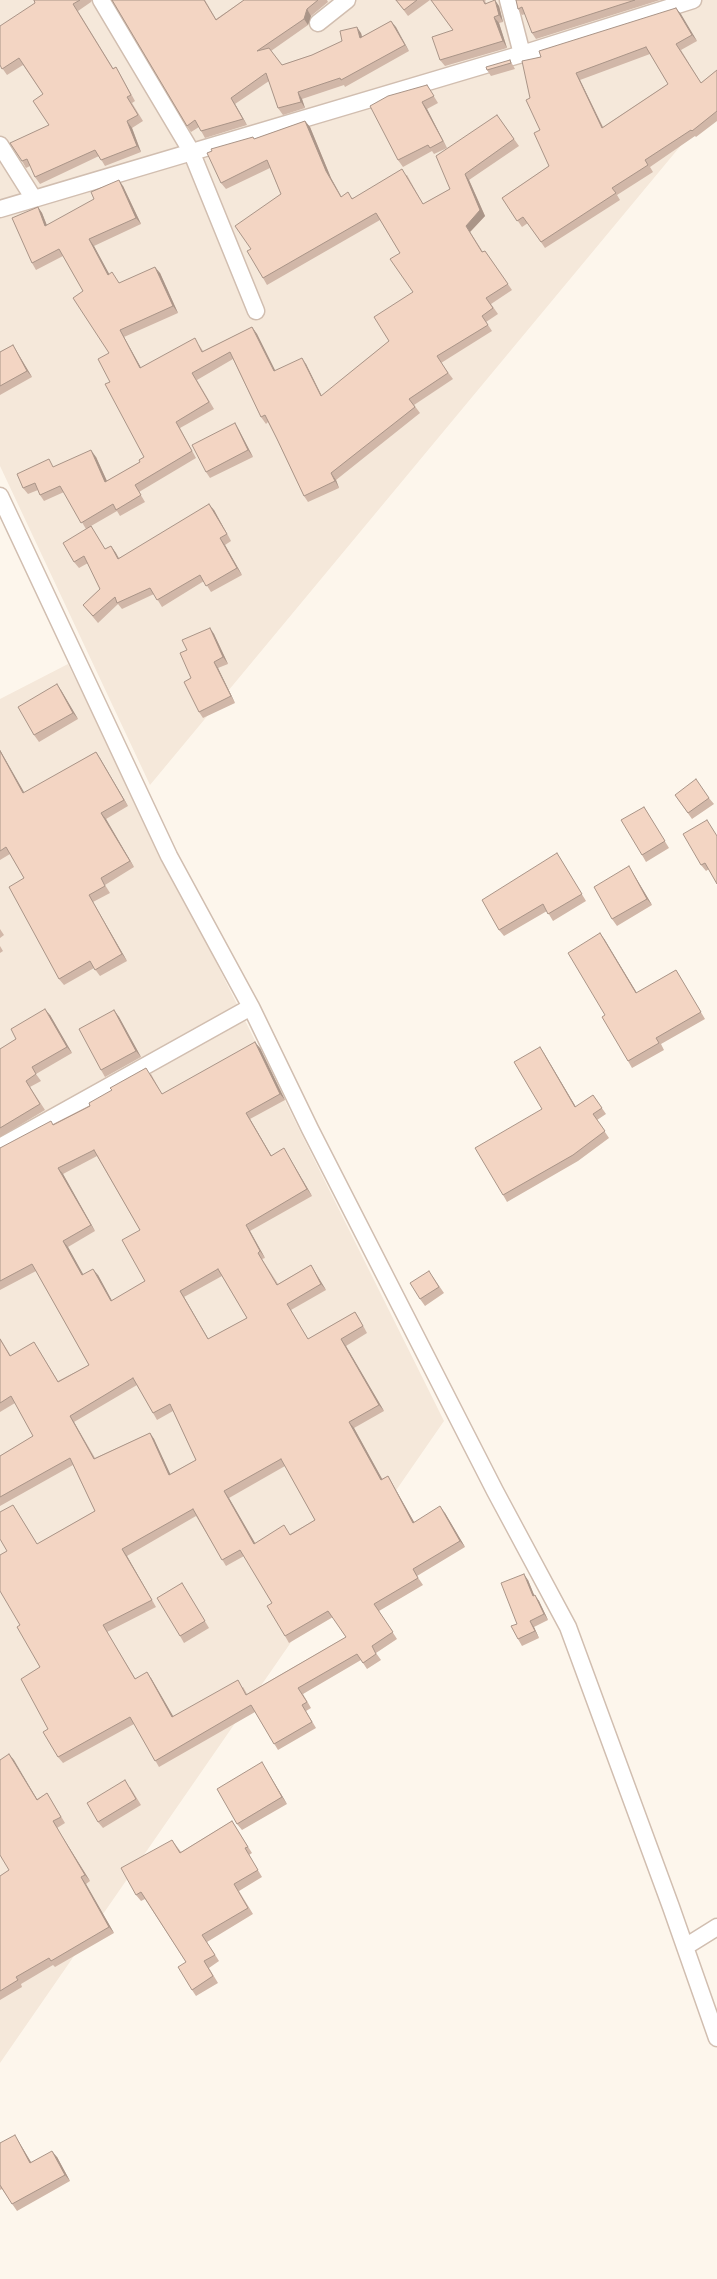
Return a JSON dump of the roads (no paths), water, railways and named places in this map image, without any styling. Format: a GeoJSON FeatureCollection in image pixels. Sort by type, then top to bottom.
{"type":"FeatureCollection","features":[{"type":"Feature","properties":{"kind":"street"},"geometry":{"type":"LineString","coordinates":[[101,0],[191,151],[256,312]]}},
{"type":"Feature","properties":{"kind":"street"},"geometry":{"type":"LineString","coordinates":[[318,23],[347,0]]}},
{"type":"Feature","properties":{"kind":"street"},"geometry":{"type":"LineString","coordinates":[[508,0],[522,54]]}},
{"type":"Feature","properties":{"kind":"street"},"geometry":{"type":"LineString","coordinates":[[0,209],[522,54],[693,0]]}},
{"type":"Feature","properties":{"kind":"street"},"geometry":{"type":"LineString","coordinates":[[0,145],[34,199]]}},
{"type":"Feature","properties":{"kind":"street"},"geometry":{"type":"LineString","coordinates":[[0,496],[169,856],[251,1007],[310,1130],[568,1628],[717,2038]]}},
{"type":"Feature","properties":{"kind":"street"},"geometry":{"type":"LineString","coordinates":[[0,1147],[251,1007]]}},
{"type":"Feature","properties":{"kind":"street"},"geometry":{"type":"LineString","coordinates":[[685,1947],[717,1927]]}}]}
